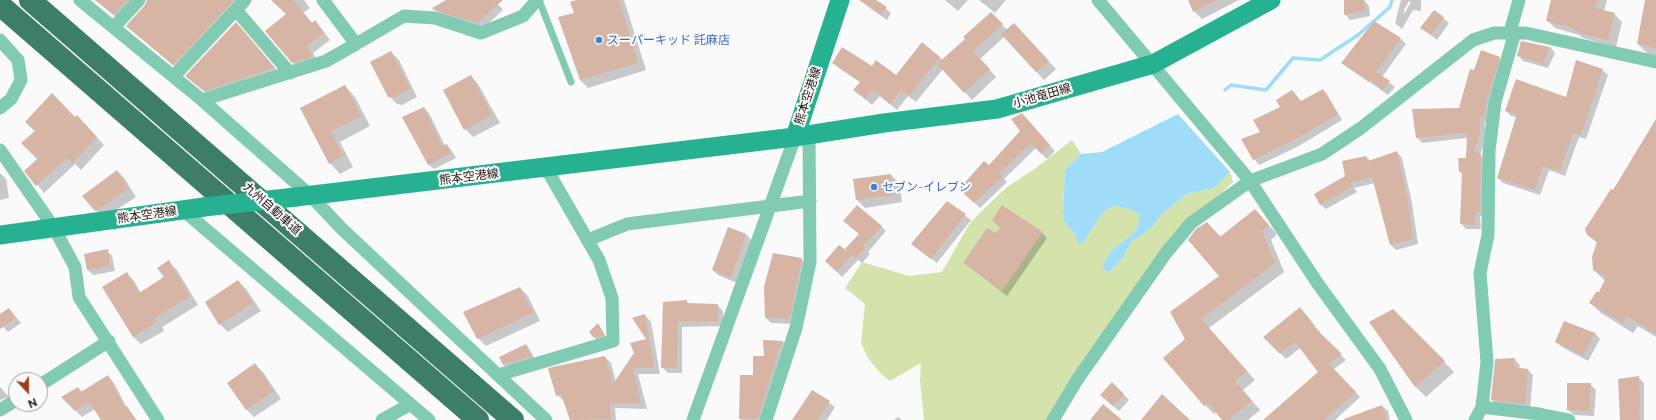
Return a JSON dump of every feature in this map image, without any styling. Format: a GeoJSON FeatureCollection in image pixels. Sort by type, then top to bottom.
{"type":"FeatureCollection","features":[{"type":"Feature","properties":{"kind":"highway","name":"九州自動車道"},"geometry":{"type":"LineString","coordinates":[[30,0],[513,420]]}},
{"type":"Feature","properties":{"kind":"highway","name":"九州自動車道"},"geometry":{"type":"LineString","coordinates":[[0,5],[478,420]]}},
{"type":"Feature","properties":{"kind":"main road","name":"熊本空港線"},"geometry":{"type":"LineString","coordinates":[[0,235],[204,207],[546,168],[802,136],[840,0]]}},
{"type":"Feature","properties":{"kind":"main road","name":"小池竜田線"},"geometry":{"type":"LineString","coordinates":[[802,136],[884,123],[996,109],[1153,64],[1272,0]]}},
{"type":"Feature","properties":{"kind":"street"},"geometry":{"type":"LineString","coordinates":[[80,0],[202,100],[546,420]]}},
{"type":"Feature","properties":{"kind":"street"},"geometry":{"type":"LineString","coordinates":[[114,27],[140,0]]}},
{"type":"Feature","properties":{"kind":"street"},"geometry":{"type":"LineString","coordinates":[[323,0],[356,44]]}},
{"type":"Feature","properties":{"kind":"street"},"geometry":{"type":"LineString","coordinates":[[202,100],[326,61],[404,16],[435,18],[481,33],[523,16],[538,0]]}},
{"type":"Feature","properties":{"kind":"street"},"geometry":{"type":"LineString","coordinates":[[1098,0],[1250,181],[1318,284],[1380,369],[1406,420]]}},
{"type":"Feature","properties":{"kind":"street"},"geometry":{"type":"LineString","coordinates":[[1475,420],[1482,407],[1486,362],[1480,273],[1488,235],[1490,151],[1495,102],[1513,32],[1519,0]]}},
{"type":"Feature","properties":{"kind":"street"},"geometry":{"type":"LineString","coordinates":[[174,76],[241,5],[290,73]]}},
{"type":"Feature","properties":{"kind":"street"},"geometry":{"type":"LineString","coordinates":[[1053,420],[1077,380],[1166,253],[1191,223],[1250,181],[1322,154],[1361,128],[1473,40],[1494,33],[1526,33],[1656,62]]}},
{"type":"Feature","properties":{"kind":"street"},"geometry":{"type":"LineString","coordinates":[[0,40],[18,60],[21,80],[11,99],[0,108]]}},
{"type":"Feature","properties":{"kind":"street"},"geometry":{"type":"LineString","coordinates":[[766,420],[796,328],[810,262],[810,201],[802,136]]}},
{"type":"Feature","properties":{"kind":"street"},"geometry":{"type":"LineString","coordinates":[[693,420],[770,206],[802,136]]}},
{"type":"Feature","properties":{"kind":"street"},"geometry":{"type":"LineString","coordinates":[[0,150],[54,228],[75,267],[79,297],[158,420]]}},
{"type":"Feature","properties":{"kind":"street"},"geometry":{"type":"LineString","coordinates":[[498,375],[613,341],[612,298],[599,260],[546,168]]}},
{"type":"Feature","properties":{"kind":"street"},"geometry":{"type":"LineString","coordinates":[[588,240],[627,224],[810,201]]}},
{"type":"Feature","properties":{"kind":"street"},"geometry":{"type":"LineString","coordinates":[[183,210],[409,405],[429,420]]}},
{"type":"Feature","properties":{"kind":"street"},"geometry":{"type":"LineString","coordinates":[[48,379],[109,342]]}},
{"type":"Feature","properties":{"kind":"street"},"geometry":{"type":"LineString","coordinates":[[382,420],[409,405]]}},
{"type":"Feature","properties":{"kind":"street"},"geometry":{"type":"LineString","coordinates":[[1482,407],[1539,414],[1569,420]]}},
{"type":"Feature","properties":{"kind":"lane"},"geometry":{"type":"LineString","coordinates":[[538,0],[571,82]]}},
{"type":"Feature","properties":{"kind":"green space"},"geometry":{"type":"Polygon","coordinates":[[[1072,140],[1081,154],[1065,170],[1063,212],[1064,221],[1074,233],[1079,244],[1085,240],[1103,212],[1114,206],[1130,209],[1140,215],[1136,231],[1111,251],[1102,267],[1108,273],[1123,258],[1131,242],[1148,230],[1162,214],[1186,194],[1214,188],[1230,172],[1233,182],[1191,223],[1053,420],[924,420],[920,380],[921,363],[890,381],[881,374],[868,358],[861,343],[865,304],[845,288],[862,262],[909,276],[942,272],[970,223],[1007,187],[1036,168],[1072,140]]]}},
{"type":"Feature","properties":{"kind":"water"},"geometry":{"type":"Polygon","coordinates":[[[1178,114],[1230,172],[1214,188],[1186,194],[1162,214],[1149,230],[1131,242],[1123,258],[1108,273],[1102,267],[1111,251],[1136,231],[1140,215],[1130,209],[1114,206],[1103,212],[1085,240],[1079,245],[1074,233],[1064,221],[1065,170],[1081,154],[1102,152],[1178,114]]]}},
{"type":"Feature","properties":{"kind":"building"},"geometry":{"type":"Polygon","coordinates":[[[95,0],[128,0],[114,15],[95,0]]]}},
{"type":"Feature","properties":{"kind":"building"},"geometry":{"type":"Polygon","coordinates":[[[147,0],[234,0],[173,65],[126,26],[145,5],[147,0]]]}},
{"type":"Feature","properties":{"kind":"building"},"geometry":{"type":"Polygon","coordinates":[[[271,0],[293,0],[312,23],[315,20],[324,33],[307,46],[313,57],[292,63],[265,31],[286,14],[271,0]]]}},
{"type":"Feature","properties":{"kind":"building"},"geometry":{"type":"Polygon","coordinates":[[[446,0],[503,0],[477,23],[434,10],[432,8],[446,0]]]}},
{"type":"Feature","properties":{"kind":"building","name":"スーパーキッド 託麻店"},"geometry":{"type":"Polygon","coordinates":[[[576,0],[619,0],[638,63],[580,80],[558,17],[574,13],[570,2],[576,0]]]}},
{"type":"Feature","properties":{"kind":"building"},"geometry":{"type":"Polygon","coordinates":[[[859,0],[876,0],[887,7],[881,15],[859,0]]]}},
{"type":"Feature","properties":{"kind":"building"},"geometry":{"type":"Polygon","coordinates":[[[1188,0],[1216,0],[1193,12],[1188,0]]]}},
{"type":"Feature","properties":{"kind":"building"},"geometry":{"type":"Polygon","coordinates":[[[1344,0],[1364,0],[1365,11],[1344,15],[1344,0]]]}},
{"type":"Feature","properties":{"kind":"building"},"geometry":{"type":"Polygon","coordinates":[[[1551,0],[1597,0],[1595,8],[1615,13],[1608,40],[1583,34],[1574,30],[1574,28],[1546,21],[1551,0]]]}},
{"type":"Feature","properties":{"kind":"building"},"geometry":{"type":"Polygon","coordinates":[[[1645,0],[1656,0],[1656,48],[1637,44],[1645,0]]]}},
{"type":"Feature","properties":{"kind":"building"},"geometry":{"type":"Polygon","coordinates":[[[1434,10],[1444,17],[1431,35],[1420,28],[1434,10]]]}},
{"type":"Feature","properties":{"kind":"building"},"geometry":{"type":"Polygon","coordinates":[[[991,12],[1003,24],[973,51],[990,69],[964,93],[937,64],[965,39],[963,37],[991,12]]]}},
{"type":"Feature","properties":{"kind":"building"},"geometry":{"type":"Polygon","coordinates":[[[1374,21],[1401,38],[1376,72],[1390,81],[1383,90],[1370,80],[1369,82],[1341,63],[1374,21]]]}},
{"type":"Feature","properties":{"kind":"building"},"geometry":{"type":"Polygon","coordinates":[[[236,22],[275,68],[204,91],[185,76],[236,22]]]}},
{"type":"Feature","properties":{"kind":"building"},"geometry":{"type":"Polygon","coordinates":[[[1014,23],[1049,61],[1036,72],[1001,34],[1014,23]]]}},
{"type":"Feature","properties":{"kind":"building"},"geometry":{"type":"Polygon","coordinates":[[[1521,41],[1550,47],[1543,64],[1517,56],[1521,41]]]}},
{"type":"Feature","properties":{"kind":"building"},"geometry":{"type":"Polygon","coordinates":[[[922,42],[940,57],[909,96],[901,90],[890,104],[872,90],[865,99],[853,90],[861,81],[832,63],[842,47],[872,66],[876,60],[896,75],[922,42]]]}},
{"type":"Feature","properties":{"kind":"building"},"geometry":{"type":"Polygon","coordinates":[[[1481,50],[1500,57],[1487,100],[1484,118],[1480,117],[1480,133],[1474,152],[1481,154],[1480,212],[1475,212],[1476,225],[1460,224],[1462,172],[1459,172],[1458,158],[1466,158],[1467,135],[1465,133],[1416,138],[1412,109],[1459,108],[1470,69],[1474,70],[1481,50]]]}},
{"type":"Feature","properties":{"kind":"building"},"geometry":{"type":"Polygon","coordinates":[[[391,51],[410,89],[394,97],[388,97],[370,62],[391,51]]]}},
{"type":"Feature","properties":{"kind":"building"},"geometry":{"type":"Polygon","coordinates":[[[1576,60],[1603,69],[1581,135],[1573,133],[1560,171],[1543,166],[1535,190],[1497,178],[1517,114],[1505,111],[1516,79],[1566,97],[1576,60]]]}},
{"type":"Feature","properties":{"kind":"building"},"geometry":{"type":"Polygon","coordinates":[[[471,75],[492,115],[464,130],[443,90],[471,75]]]}},
{"type":"Feature","properties":{"kind":"building"},"geometry":{"type":"Polygon","coordinates":[[[345,85],[361,116],[331,131],[343,156],[329,164],[300,108],[345,85]]]}},
{"type":"Feature","properties":{"kind":"building"},"geometry":{"type":"Polygon","coordinates":[[[1323,89],[1338,114],[1291,142],[1253,160],[1241,139],[1260,132],[1253,120],[1280,107],[1276,100],[1292,90],[1301,101],[1323,89]]]}},
{"type":"Feature","properties":{"kind":"building"},"geometry":{"type":"Polygon","coordinates":[[[52,93],[75,117],[77,115],[97,137],[73,163],[67,158],[36,186],[24,171],[37,159],[21,143],[35,131],[25,122],[52,93]]]}},
{"type":"Feature","properties":{"kind":"building"},"geometry":{"type":"Polygon","coordinates":[[[424,107],[442,146],[447,144],[451,153],[428,165],[402,117],[424,107]]]}},
{"type":"Feature","properties":{"kind":"building"},"geometry":{"type":"Polygon","coordinates":[[[1022,113],[1050,145],[1041,154],[1031,143],[1000,173],[1003,176],[974,203],[959,189],[984,161],[989,165],[1020,131],[1011,119],[1022,113]]]}},
{"type":"Feature","properties":{"kind":"building"},"geometry":{"type":"Polygon","coordinates":[[[1656,119],[1656,334],[1627,316],[1623,323],[1589,303],[1596,292],[1599,292],[1606,277],[1593,270],[1592,257],[1597,242],[1587,235],[1585,229],[1611,189],[1613,190],[1656,119]]]}},
{"type":"Feature","properties":{"kind":"building"},"geometry":{"type":"Polygon","coordinates":[[[1397,151],[1407,196],[1413,239],[1390,245],[1372,177],[1350,183],[1352,187],[1320,205],[1314,194],[1345,176],[1342,161],[1366,156],[1368,161],[1397,151]]]}},
{"type":"Feature","properties":{"kind":"building"},"geometry":{"type":"Polygon","coordinates":[[[117,170],[129,188],[95,211],[82,196],[117,170]]]}},
{"type":"Feature","properties":{"kind":"building","name":"セブン-イレブン"},"geometry":{"type":"Polygon","coordinates":[[[891,174],[894,195],[856,200],[853,179],[891,174]]]}},
{"type":"Feature","properties":{"kind":"building"},"geometry":{"type":"Polygon","coordinates":[[[947,201],[966,214],[931,259],[911,244],[947,201]]]}},
{"type":"Feature","properties":{"kind":"building"},"geometry":{"type":"Polygon","coordinates":[[[857,205],[882,226],[863,246],[865,248],[856,259],[845,249],[859,234],[843,221],[857,205]]]}},
{"type":"Feature","properties":{"kind":"building"},"geometry":{"type":"Polygon","coordinates":[[[1002,205],[1043,232],[1002,291],[963,263],[987,228],[996,233],[1000,228],[992,220],[1002,205]]]}},
{"type":"Feature","properties":{"kind":"building"},"geometry":{"type":"Polygon","coordinates":[[[1255,209],[1269,225],[1262,231],[1275,263],[1201,319],[1247,371],[1235,381],[1252,401],[1228,420],[1222,420],[1208,403],[1204,406],[1163,358],[1185,339],[1170,312],[1219,276],[1188,240],[1196,229],[1207,222],[1220,237],[1255,209]]]}},
{"type":"Feature","properties":{"kind":"building"},"geometry":{"type":"Polygon","coordinates":[[[728,227],[746,234],[731,278],[712,270],[728,227]]]}},
{"type":"Feature","properties":{"kind":"building"},"geometry":{"type":"Polygon","coordinates":[[[839,245],[852,255],[837,272],[825,261],[839,245]]]}},
{"type":"Feature","properties":{"kind":"building"},"geometry":{"type":"Polygon","coordinates":[[[108,249],[110,266],[87,270],[84,254],[108,249]]]}},
{"type":"Feature","properties":{"kind":"building"},"geometry":{"type":"Polygon","coordinates":[[[773,253],[802,258],[790,319],[765,318],[764,287],[773,253]]]}},
{"type":"Feature","properties":{"kind":"building"},"geometry":{"type":"Polygon","coordinates":[[[169,260],[190,297],[154,318],[157,322],[133,337],[102,287],[127,272],[139,293],[164,277],[157,268],[169,260]]]}},
{"type":"Feature","properties":{"kind":"building"},"geometry":{"type":"Polygon","coordinates":[[[238,280],[253,303],[219,325],[205,302],[238,280]]]}},
{"type":"Feature","properties":{"kind":"building"},"geometry":{"type":"Polygon","coordinates":[[[520,287],[533,313],[477,339],[463,312],[520,287]]]}},
{"type":"Feature","properties":{"kind":"building"},"geometry":{"type":"Polygon","coordinates":[[[687,300],[687,303],[718,304],[719,321],[678,322],[677,368],[661,368],[663,302],[687,300]]]}},
{"type":"Feature","properties":{"kind":"building"},"geometry":{"type":"Polygon","coordinates":[[[1300,307],[1315,326],[1314,327],[1342,354],[1329,364],[1356,392],[1324,420],[1263,420],[1318,372],[1295,342],[1280,354],[1263,337],[1300,307]]]}},
{"type":"Feature","properties":{"kind":"building"},"geometry":{"type":"Polygon","coordinates":[[[9,308],[16,318],[0,329],[0,314],[9,308]]]}},
{"type":"Feature","properties":{"kind":"building"},"geometry":{"type":"Polygon","coordinates":[[[1393,309],[1445,361],[1415,387],[1369,322],[1393,309]]]}},
{"type":"Feature","properties":{"kind":"building"},"geometry":{"type":"Polygon","coordinates":[[[645,314],[654,368],[633,368],[641,403],[610,403],[611,419],[570,420],[561,394],[556,396],[548,368],[605,356],[613,384],[634,353],[630,343],[646,339],[632,318],[645,314]]]}},
{"type":"Feature","properties":{"kind":"building"},"geometry":{"type":"Polygon","coordinates":[[[1564,321],[1595,333],[1583,356],[1555,342],[1564,321]]]}},
{"type":"Feature","properties":{"kind":"building"},"geometry":{"type":"Polygon","coordinates":[[[598,323],[605,335],[594,338],[589,332],[598,323]]]}},
{"type":"Feature","properties":{"kind":"building"},"geometry":{"type":"Polygon","coordinates":[[[763,340],[783,341],[780,350],[778,350],[778,356],[758,418],[739,419],[740,375],[753,375],[753,356],[764,356],[763,340]]]}},
{"type":"Feature","properties":{"kind":"building"},"geometry":{"type":"Polygon","coordinates":[[[526,344],[533,356],[503,365],[499,357],[526,344]]]}},
{"type":"Feature","properties":{"kind":"building"},"geometry":{"type":"Polygon","coordinates":[[[1515,358],[1514,367],[1528,369],[1525,404],[1491,400],[1495,359],[1515,358]]]}},
{"type":"Feature","properties":{"kind":"building"},"geometry":{"type":"Polygon","coordinates":[[[255,363],[274,391],[246,410],[227,383],[255,363]]]}},
{"type":"Feature","properties":{"kind":"building"},"geometry":{"type":"Polygon","coordinates":[[[108,375],[125,408],[127,406],[136,420],[101,420],[89,402],[75,411],[61,397],[78,387],[81,392],[108,375]]]}},
{"type":"Feature","properties":{"kind":"building"},"geometry":{"type":"Polygon","coordinates":[[[1639,376],[1640,420],[1620,420],[1618,379],[1639,376]]]}},
{"type":"Feature","properties":{"kind":"building"},"geometry":{"type":"Polygon","coordinates":[[[1112,382],[1124,394],[1113,406],[1100,395],[1112,382]]]}},
{"type":"Feature","properties":{"kind":"building"},"geometry":{"type":"Polygon","coordinates":[[[1567,383],[1591,383],[1589,411],[1567,410],[1567,383]]]}},
{"type":"Feature","properties":{"kind":"building"},"geometry":{"type":"Polygon","coordinates":[[[812,390],[830,401],[818,420],[792,420],[812,390]]]}},
{"type":"Feature","properties":{"kind":"building"},"geometry":{"type":"Polygon","coordinates":[[[1162,394],[1190,420],[1141,420],[1162,394]]]}},
{"type":"Feature","properties":{"kind":"building"},"geometry":{"type":"Polygon","coordinates":[[[1103,404],[1122,420],[1090,420],[1103,404]]]}},
{"type":"Feature","properties":{"kind":"building"},"geometry":{"type":"Polygon","coordinates":[[[1382,405],[1387,420],[1344,420],[1344,419],[1382,405]]]}},
{"type":"Feature","properties":{"kind":"waterway"},"geometry":{"type":"LineString","coordinates":[[1225,90],[1231,85],[1266,90],[1293,58],[1320,60],[1358,35],[1390,7],[1392,0]]}},
{"type":"Feature","properties":{"kind":"place","name":"スーパーキッド 託麻店"},"geometry":{"type":"Point","coordinates":[599,40]}},
{"type":"Feature","properties":{"kind":"place","name":"セブン-イレブン"},"geometry":{"type":"Point","coordinates":[874,187]}}]}
